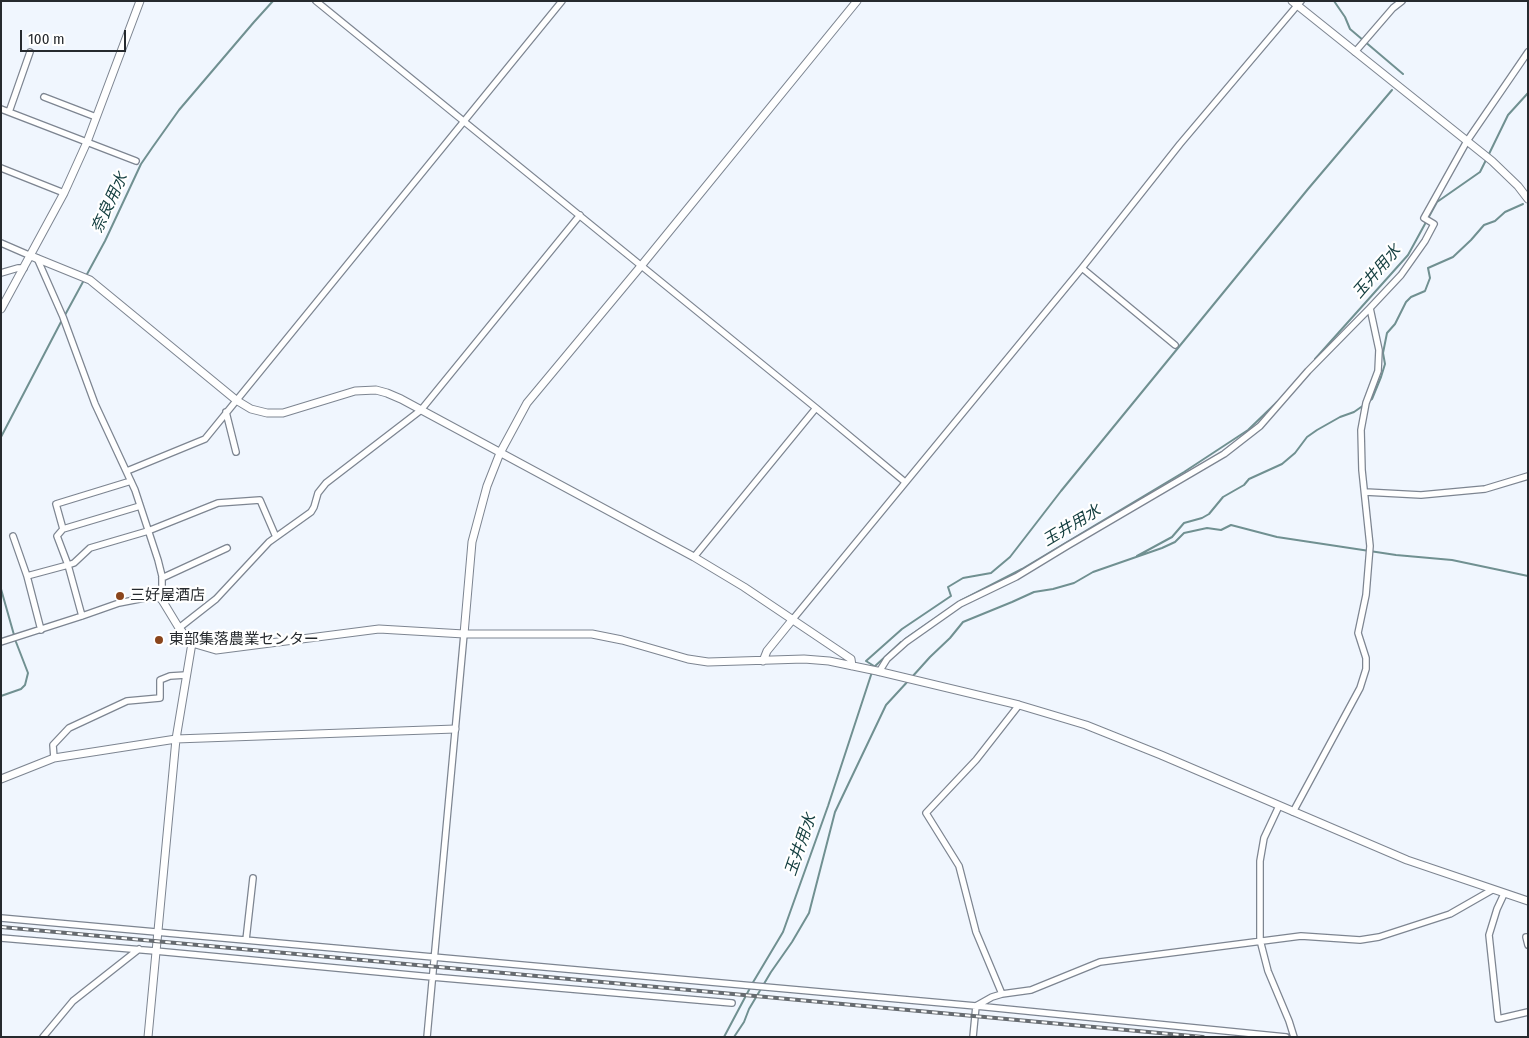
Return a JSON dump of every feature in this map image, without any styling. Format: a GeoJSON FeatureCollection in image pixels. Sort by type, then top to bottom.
{"type":"FeatureCollection","features":[{"type":"Feature","properties":{"kind":"street"},"geometry":{"type":"LineString","coordinates":[[1,310],[24,268],[34,257],[87,142],[140,1]]}},
{"type":"Feature","properties":{"kind":"street"},"geometry":{"type":"LineString","coordinates":[[316,1],[905,482]]}},
{"type":"Feature","properties":{"kind":"street"},"geometry":{"type":"LineString","coordinates":[[127,471],[205,439],[562,1]]}},
{"type":"Feature","properties":{"kind":"street"},"geometry":{"type":"LineString","coordinates":[[427,1037],[472,542],[487,486],[500,453],[527,403],[857,1]]}},
{"type":"Feature","properties":{"kind":"street"},"geometry":{"type":"LineString","coordinates":[[1355,52],[1393,8],[1402,1]]}},
{"type":"Feature","properties":{"kind":"street"},"geometry":{"type":"LineString","coordinates":[[763,661],[767,652],[793,619],[1297,3],[1355,52],[1484,154],[1518,186],[1528,199]]}},
{"type":"Feature","properties":{"kind":"street"},"geometry":{"type":"LineString","coordinates":[[9,112],[30,52]]}},
{"type":"Feature","properties":{"kind":"street"},"geometry":{"type":"LineString","coordinates":[[878,672],[887,659],[906,642],[960,604],[1016,577],[1224,454],[1260,426],[1308,371],[1401,275],[1425,241],[1434,224],[1424,218],[1467,141],[1528,52]]}},
{"type":"Feature","properties":{"kind":"street"},"geometry":{"type":"LineString","coordinates":[[44,97],[96,117]]}},
{"type":"Feature","properties":{"kind":"street"},"geometry":{"type":"LineString","coordinates":[[1,109],[136,161]]}},
{"type":"Feature","properties":{"kind":"street"},"geometry":{"type":"LineString","coordinates":[[1,168],[64,193]]}},
{"type":"Feature","properties":{"kind":"street"},"geometry":{"type":"LineString","coordinates":[[179,628],[216,599],[269,542],[311,512],[318,493],[326,483],[421,410],[580,216]]}},
{"type":"Feature","properties":{"kind":"street"},"geometry":{"type":"LineString","coordinates":[[1,243],[81,275],[89,280],[236,400],[251,409],[267,413],[283,413],[355,391],[376,390],[401,399],[744,587],[852,659],[852,666]]}},
{"type":"Feature","properties":{"kind":"street"},"geometry":{"type":"LineString","coordinates":[[34,257],[63,317],[96,404],[131,481],[158,560],[162,578],[162,600]]}},
{"type":"Feature","properties":{"kind":"street"},"geometry":{"type":"LineString","coordinates":[[1,273],[24,268]]}},
{"type":"Feature","properties":{"kind":"street"},"geometry":{"type":"LineString","coordinates":[[1082,268],[1175,345]]}},
{"type":"Feature","properties":{"kind":"street"},"geometry":{"type":"LineString","coordinates":[[1293,812],[1360,688],[1366,668],[1366,658],[1358,633],[1366,595],[1370,546],[1362,470],[1361,430],[1366,406],[1378,371],[1379,350],[1370,308]]}},
{"type":"Feature","properties":{"kind":"street"},"geometry":{"type":"LineString","coordinates":[[694,558],[816,408]]}},
{"type":"Feature","properties":{"kind":"street"},"geometry":{"type":"LineString","coordinates":[[226,412],[236,452]]}},
{"type":"Feature","properties":{"kind":"street"},"geometry":{"type":"LineString","coordinates":[[1365,492],[1421,495],[1485,489],[1528,476]]}},
{"type":"Feature","properties":{"kind":"street"},"geometry":{"type":"LineString","coordinates":[[63,529],[56,504],[131,481]]}},
{"type":"Feature","properties":{"kind":"street"},"geometry":{"type":"LineString","coordinates":[[27,576],[68,565],[90,548],[148,532],[218,503],[260,500],[276,537]]}},
{"type":"Feature","properties":{"kind":"street"},"geometry":{"type":"LineString","coordinates":[[82,616],[68,565],[57,536],[63,529],[140,506]]}},
{"type":"Feature","properties":{"kind":"street"},"geometry":{"type":"LineString","coordinates":[[13,536],[27,576],[41,630]]}},
{"type":"Feature","properties":{"kind":"street"},"geometry":{"type":"LineString","coordinates":[[162,578],[227,548]]}},
{"type":"Feature","properties":{"kind":"street"},"geometry":{"type":"LineString","coordinates":[[1,642],[119,602],[155,596],[162,600],[179,628],[192,643],[216,650],[380,628],[464,634],[592,634],[708,662],[804,659],[829,661],[1019,705],[1086,725],[1407,860],[1528,901]]}},
{"type":"Feature","properties":{"kind":"street"},"geometry":{"type":"LineString","coordinates":[[148,1037],[176,738],[192,643]]}},
{"type":"Feature","properties":{"kind":"street"},"geometry":{"type":"LineString","coordinates":[[54,758],[53,745],[68,728],[127,701],[160,698],[160,680],[170,676],[186,674]]}},
{"type":"Feature","properties":{"kind":"street"},"geometry":{"type":"LineString","coordinates":[[1002,994],[976,932],[958,866],[926,813],[976,760],[1019,705]]}},
{"type":"Feature","properties":{"kind":"street"},"geometry":{"type":"LineString","coordinates":[[1,779],[54,758],[176,738],[455,729]]}},
{"type":"Feature","properties":{"kind":"street"},"geometry":{"type":"LineString","coordinates":[[1278,806],[1264,838],[1260,861],[1260,940],[1268,971],[1294,1037]]}},
{"type":"Feature","properties":{"kind":"street"},"geometry":{"type":"LineString","coordinates":[[246,940],[252,878]]}},
{"type":"Feature","properties":{"kind":"street"},"geometry":{"type":"LineString","coordinates":[[976,1006],[1002,994],[1031,990],[1100,962],[1301,936],[1360,940],[1379,937],[1450,914],[1492,890]]}},
{"type":"Feature","properties":{"kind":"street"},"geometry":{"type":"LineString","coordinates":[[1504,894],[1497,909],[1489,936],[1498,1019],[1528,1012]]}},
{"type":"Feature","properties":{"kind":"street"},"geometry":{"type":"LineString","coordinates":[[1,918],[976,1006],[1286,1037]]}},
{"type":"Feature","properties":{"kind":"street"},"geometry":{"type":"LineString","coordinates":[[1528,937],[1526,937],[1528,945]]}},
{"type":"Feature","properties":{"kind":"street"},"geometry":{"type":"LineString","coordinates":[[1,938],[732,1003]]}},
{"type":"Feature","properties":{"kind":"street"},"geometry":{"type":"LineString","coordinates":[[43,1037],[73,1001],[138,949]]}},
{"type":"Feature","properties":{"kind":"street"},"geometry":{"type":"LineString","coordinates":[[973,1037],[976,1006]]}},
{"type":"Feature","properties":{"kind":"waterway","name":"奈良用水"},"geometry":{"type":"LineString","coordinates":[[86,276],[105,241],[141,164],[179,110],[273,1]]}},
{"type":"Feature","properties":{"kind":"waterway"},"geometry":{"type":"LineString","coordinates":[[1334,1],[1345,17],[1350,29],[1403,74]]}},
{"type":"Feature","properties":{"kind":"waterway"},"geometry":{"type":"LineString","coordinates":[[874,666],[866,661],[902,629],[951,596],[948,587],[963,578],[991,573],[1010,557],[1061,491],[1308,189],[1392,90]]}},
{"type":"Feature","properties":{"kind":"waterway","name":"玉井用水"},"geometry":{"type":"LineString","coordinates":[[1488,156],[1508,115],[1528,93]]}},
{"type":"Feature","properties":{"kind":"waterway","name":"玉井用水"},"geometry":{"type":"LineString","coordinates":[[1315,359],[1408,255],[1437,202],[1480,172],[1486,160]]}},
{"type":"Feature","properties":{"kind":"waterway"},"geometry":{"type":"LineString","coordinates":[[1368,402],[1372,399],[1385,364],[1383,353],[1387,333],[1395,324],[1406,302],[1411,297],[1425,291],[1430,278],[1428,268],[1453,257],[1484,225],[1495,221],[1505,212],[1523,204]]}},
{"type":"Feature","properties":{"kind":"waterway","name":"奈良用水"},"geometry":{"type":"LineString","coordinates":[[65,315],[84,280]]}},
{"type":"Feature","properties":{"kind":"waterway","name":"奈良用水"},"geometry":{"type":"LineString","coordinates":[[1,437],[62,320]]}},
{"type":"Feature","properties":{"kind":"waterway","name":"玉井用水"},"geometry":{"type":"LineString","coordinates":[[960,601],[1022,569],[1184,472],[1248,430],[1277,402]]}},
{"type":"Feature","properties":{"kind":"waterway"},"geometry":{"type":"LineString","coordinates":[[1137,556],[1172,537],[1184,523],[1209,514],[1223,497],[1244,485],[1249,479],[1282,464],[1295,453],[1307,437],[1317,430],[1364,405]]}},
{"type":"Feature","properties":{"kind":"waterway"},"geometry":{"type":"LineString","coordinates":[[912,677],[963,622],[1034,592],[1074,583],[1093,572],[1162,548],[1175,542],[1184,533],[1207,528],[1221,530],[1231,525],[1277,537],[1396,555],[1452,560],[1528,576]]}},
{"type":"Feature","properties":{"kind":"waterway","name":"奈良用水"},"geometry":{"type":"LineString","coordinates":[[1,589],[16,642],[28,673],[25,685],[21,689],[1,696]]}},
{"type":"Feature","properties":{"kind":"waterway","name":"玉井用水"},"geometry":{"type":"LineString","coordinates":[[905,639],[950,608]]}},
{"type":"Feature","properties":{"kind":"waterway","name":"玉井用水"},"geometry":{"type":"LineString","coordinates":[[873,668],[901,642]]}},
{"type":"Feature","properties":{"kind":"waterway","name":"玉井用水"},"geometry":{"type":"LineString","coordinates":[[752,984],[783,932],[828,806],[872,672]]}},
{"type":"Feature","properties":{"kind":"waterway"},"geometry":{"type":"LineString","coordinates":[[734,1037],[771,972],[809,913],[835,812],[886,705],[909,680]]}},
{"type":"Feature","properties":{"kind":"waterway","name":"玉井用水"},"geometry":{"type":"LineString","coordinates":[[724,1037],[750,988]]}},
{"type":"Feature","properties":{"kind":"railway"},"geometry":{"type":"LineString","coordinates":[[1,927],[1203,1037]]}},
{"type":"Feature","properties":{"kind":"place","name":"三好屋酒店"},"geometry":{"type":"Point","coordinates":[120,596]}},
{"type":"Feature","properties":{"kind":"place","name":"東部集落農業センター"},"geometry":{"type":"Point","coordinates":[159,640]}}]}
